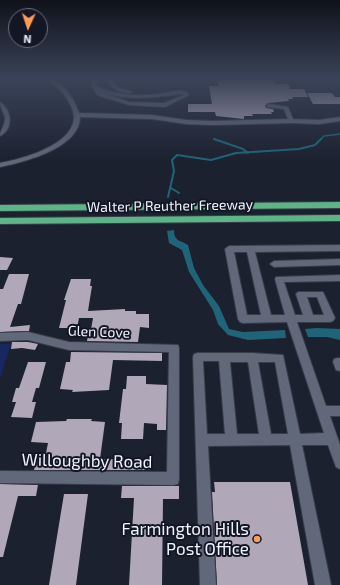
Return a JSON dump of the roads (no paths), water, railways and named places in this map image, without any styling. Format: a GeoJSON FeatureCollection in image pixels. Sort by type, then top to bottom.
{"type":"FeatureCollection","features":[{"type":"Feature","properties":{"kind":"highway","name":"Walter P Reuther Freeway"},"geometry":{"type":"LineString","coordinates":[[0,208],[340,205]]}},
{"type":"Feature","properties":{"kind":"highway","name":"Walter P Reuther Freeway"},"geometry":{"type":"LineString","coordinates":[[0,221],[340,218]]}},
{"type":"Feature","properties":{"kind":"street"},"geometry":{"type":"LineString","coordinates":[[0,134],[8,124],[8,118],[2,107]]}},
{"type":"Feature","properties":{"kind":"street"},"geometry":{"type":"LineString","coordinates":[[0,165],[32,157],[54,146],[72,132],[77,121],[77,115],[73,107]]}},
{"type":"Feature","properties":{"kind":"street"},"geometry":{"type":"LineString","coordinates":[[280,107],[286,108],[291,121]]}},
{"type":"Feature","properties":{"kind":"street"},"geometry":{"type":"LineString","coordinates":[[77,115],[157,117],[198,121],[227,120],[319,122],[340,119]]}},
{"type":"Feature","properties":{"kind":"street"},"geometry":{"type":"LineString","coordinates":[[309,318],[243,319],[229,249],[340,248]]}},
{"type":"Feature","properties":{"kind":"street"},"geometry":{"type":"LineString","coordinates":[[250,249],[267,319]]}},
{"type":"Feature","properties":{"kind":"street"},"geometry":{"type":"LineString","coordinates":[[269,249],[321,411],[340,463]]}},
{"type":"Feature","properties":{"kind":"street"},"geometry":{"type":"LineString","coordinates":[[274,264],[340,262]]}},
{"type":"Feature","properties":{"kind":"street"},"geometry":{"type":"LineString","coordinates":[[279,279],[340,278]]}},
{"type":"Feature","properties":{"kind":"street","name":"Glen Cove"},"geometry":{"type":"LineString","coordinates":[[0,337],[28,336],[69,346],[174,348],[173,479]]}},
{"type":"Feature","properties":{"kind":"street"},"geometry":{"type":"LineString","coordinates":[[208,585],[198,357],[279,358],[323,585]]}},
{"type":"Feature","properties":{"kind":"street"},"geometry":{"type":"LineString","coordinates":[[224,357],[232,440]]}},
{"type":"Feature","properties":{"kind":"street"},"geometry":{"type":"LineString","coordinates":[[252,358],[266,439]]}},
{"type":"Feature","properties":{"kind":"street"},"geometry":{"type":"LineString","coordinates":[[340,362],[338,362],[340,367]]}},
{"type":"Feature","properties":{"kind":"street"},"geometry":{"type":"LineString","coordinates":[[321,411],[340,411]]}},
{"type":"Feature","properties":{"kind":"street"},"geometry":{"type":"LineString","coordinates":[[201,440],[331,439]]}},
{"type":"Feature","properties":{"kind":"street","name":"Willoughby Road"},"geometry":{"type":"LineString","coordinates":[[0,477],[173,479]]}},
{"type":"Feature","properties":{"kind":"waterway"},"geometry":{"type":"LineString","coordinates":[[247,152],[299,149],[315,145],[324,136],[340,134]]}},
{"type":"Feature","properties":{"kind":"waterway"},"geometry":{"type":"LineString","coordinates":[[217,140],[214,139],[243,149],[247,152]]}},
{"type":"Feature","properties":{"kind":"waterway"},"geometry":{"type":"LineString","coordinates":[[168,197],[174,171],[172,160],[177,155],[211,160],[236,153],[247,152]]}},
{"type":"Feature","properties":{"kind":"waterway"},"geometry":{"type":"LineString","coordinates":[[171,188],[179,193]]}},
{"type":"Feature","properties":{"kind":"place","name":"Farmington Hills Post Office"},"geometry":{"type":"Point","coordinates":[257,539]}}]}
